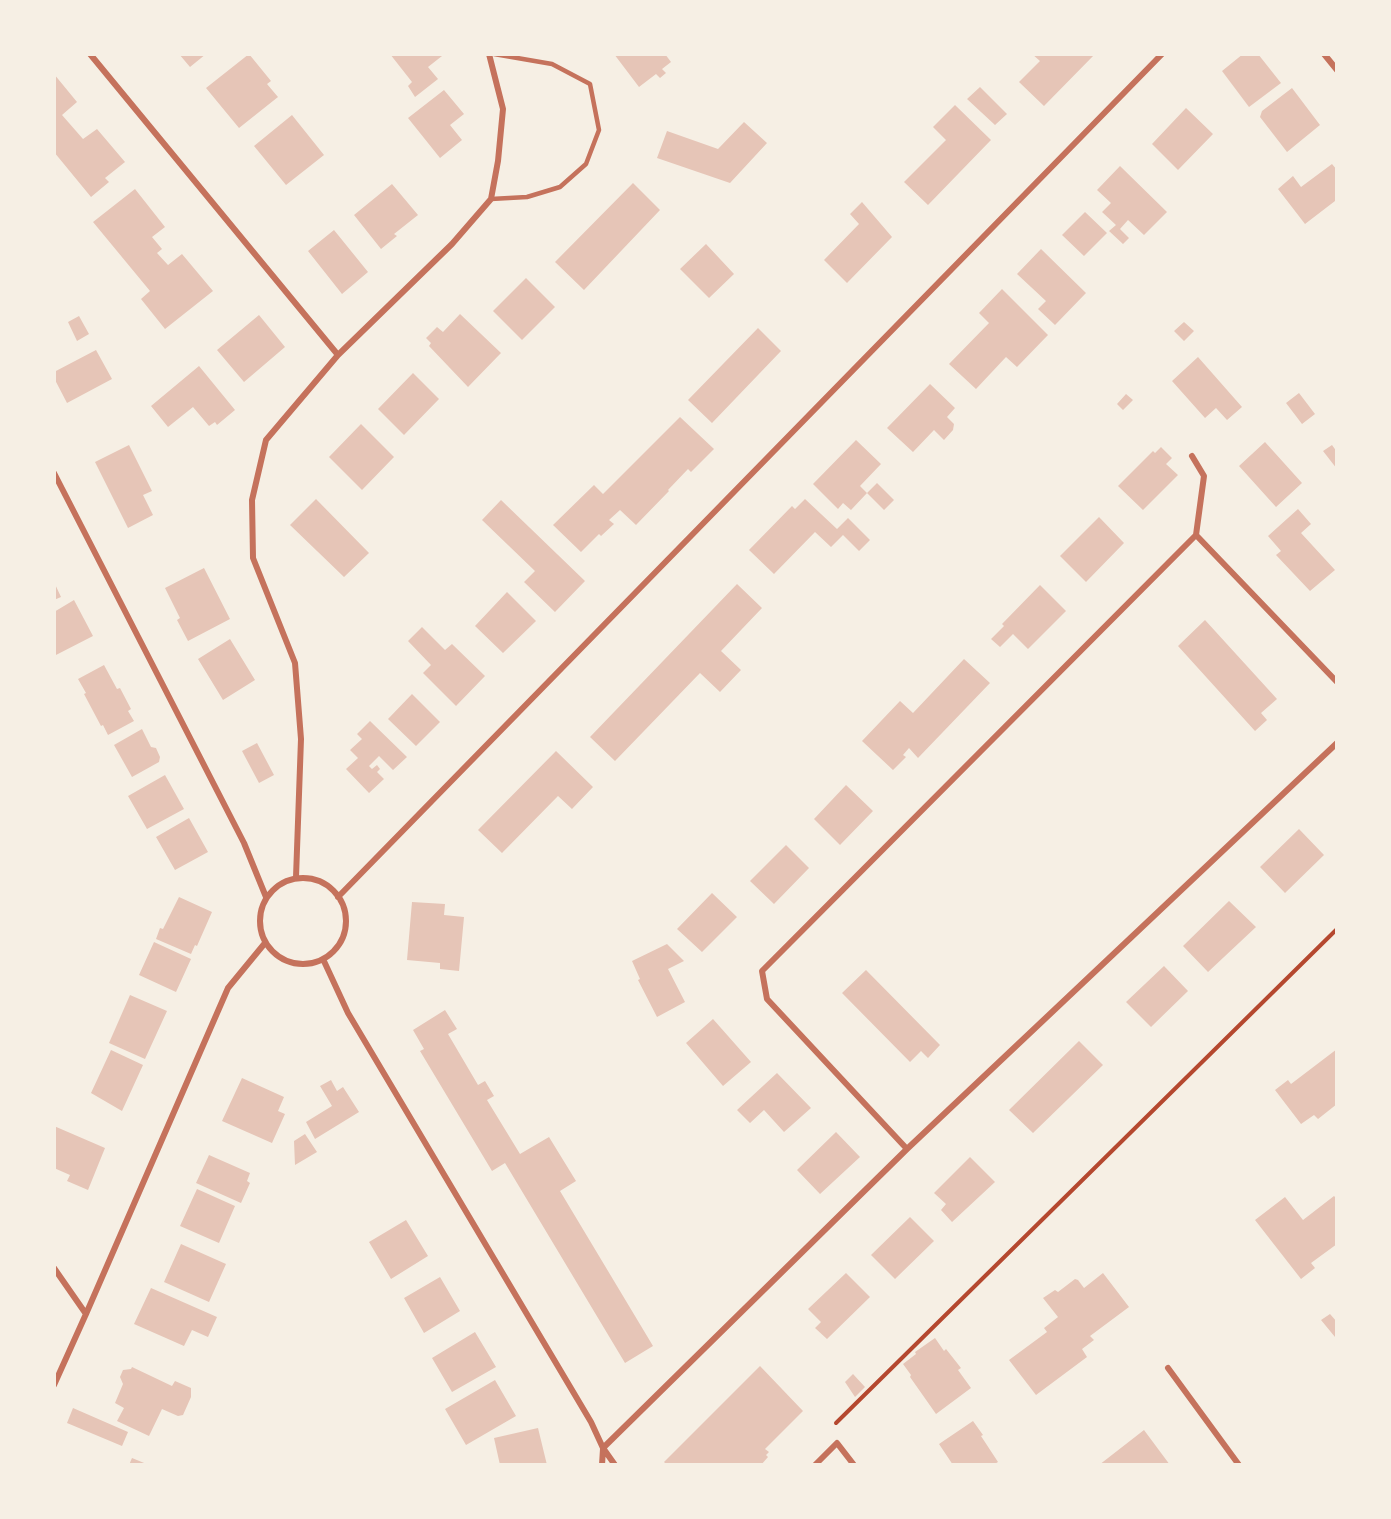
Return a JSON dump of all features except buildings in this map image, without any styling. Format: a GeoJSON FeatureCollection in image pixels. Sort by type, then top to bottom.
{"type":"FeatureCollection","features":[{"type":"Feature","properties":{"kind":"street"},"geometry":{"type":"LineString","coordinates":[[90,54],[338,355]]}},
{"type":"Feature","properties":{"kind":"street"},"geometry":{"type":"LineString","coordinates":[[296,877],[301,739],[296,663],[254,558],[252,500],[266,440],[338,355],[452,244],[491,199],[498,161],[503,109],[489,54]]}},
{"type":"Feature","properties":{"kind":"street"},"geometry":{"type":"LineString","coordinates":[[339,897],[1162,54]]}},
{"type":"Feature","properties":{"kind":"street"},"geometry":{"type":"LineString","coordinates":[[1324,54],[1337,70]]}},
{"type":"Feature","properties":{"kind":"street"},"geometry":{"type":"LineString","coordinates":[[907,1149],[767,999],[762,971],[1196,535],[1204,476],[1192,456]]}},
{"type":"Feature","properties":{"kind":"street"},"geometry":{"type":"LineString","coordinates":[[54,474],[244,843],[266,897]]}},
{"type":"Feature","properties":{"kind":"street"},"geometry":{"type":"LineString","coordinates":[[1196,535],[1337,682]]}},
{"type":"Feature","properties":{"kind":"street"},"geometry":{"type":"LineString","coordinates":[[602,1465],[603,1448],[907,1149],[1337,743]]}},
{"type":"Feature","properties":{"kind":"street"},"geometry":{"type":"LineString","coordinates":[[296,877],[313,878],[329,885],[339,897],[346,913],[346,925],[336,949],[323,959],[296,964],[279,957],[265,943],[261,930],[260,912],[266,897],[279,883],[296,877]]}},
{"type":"Feature","properties":{"kind":"street"},"geometry":{"type":"LineString","coordinates":[[54,1385],[228,988],[265,943]]}},
{"type":"Feature","properties":{"kind":"street"},"geometry":{"type":"LineString","coordinates":[[323,959],[348,1013],[615,1465]]}},
{"type":"Feature","properties":{"kind":"street"},"geometry":{"type":"LineString","coordinates":[[54,1268],[86,1314]]}},
{"type":"Feature","properties":{"kind":"street"},"geometry":{"type":"LineString","coordinates":[[1168,1368],[1239,1465]]}},
{"type":"Feature","properties":{"kind":"street"},"geometry":{"type":"LineString","coordinates":[[815,1465],[837,1443],[854,1465]]}},
{"type":"Feature","properties":{"kind":"lane"},"geometry":{"type":"LineString","coordinates":[[491,199],[527,197],[560,187],[586,164],[599,130],[590,84],[552,64],[494,54]]}},
{"type":"Feature","properties":{"kind":"path"},"geometry":{"type":"LineString","coordinates":[[836,1423],[1337,929]]}}]}
